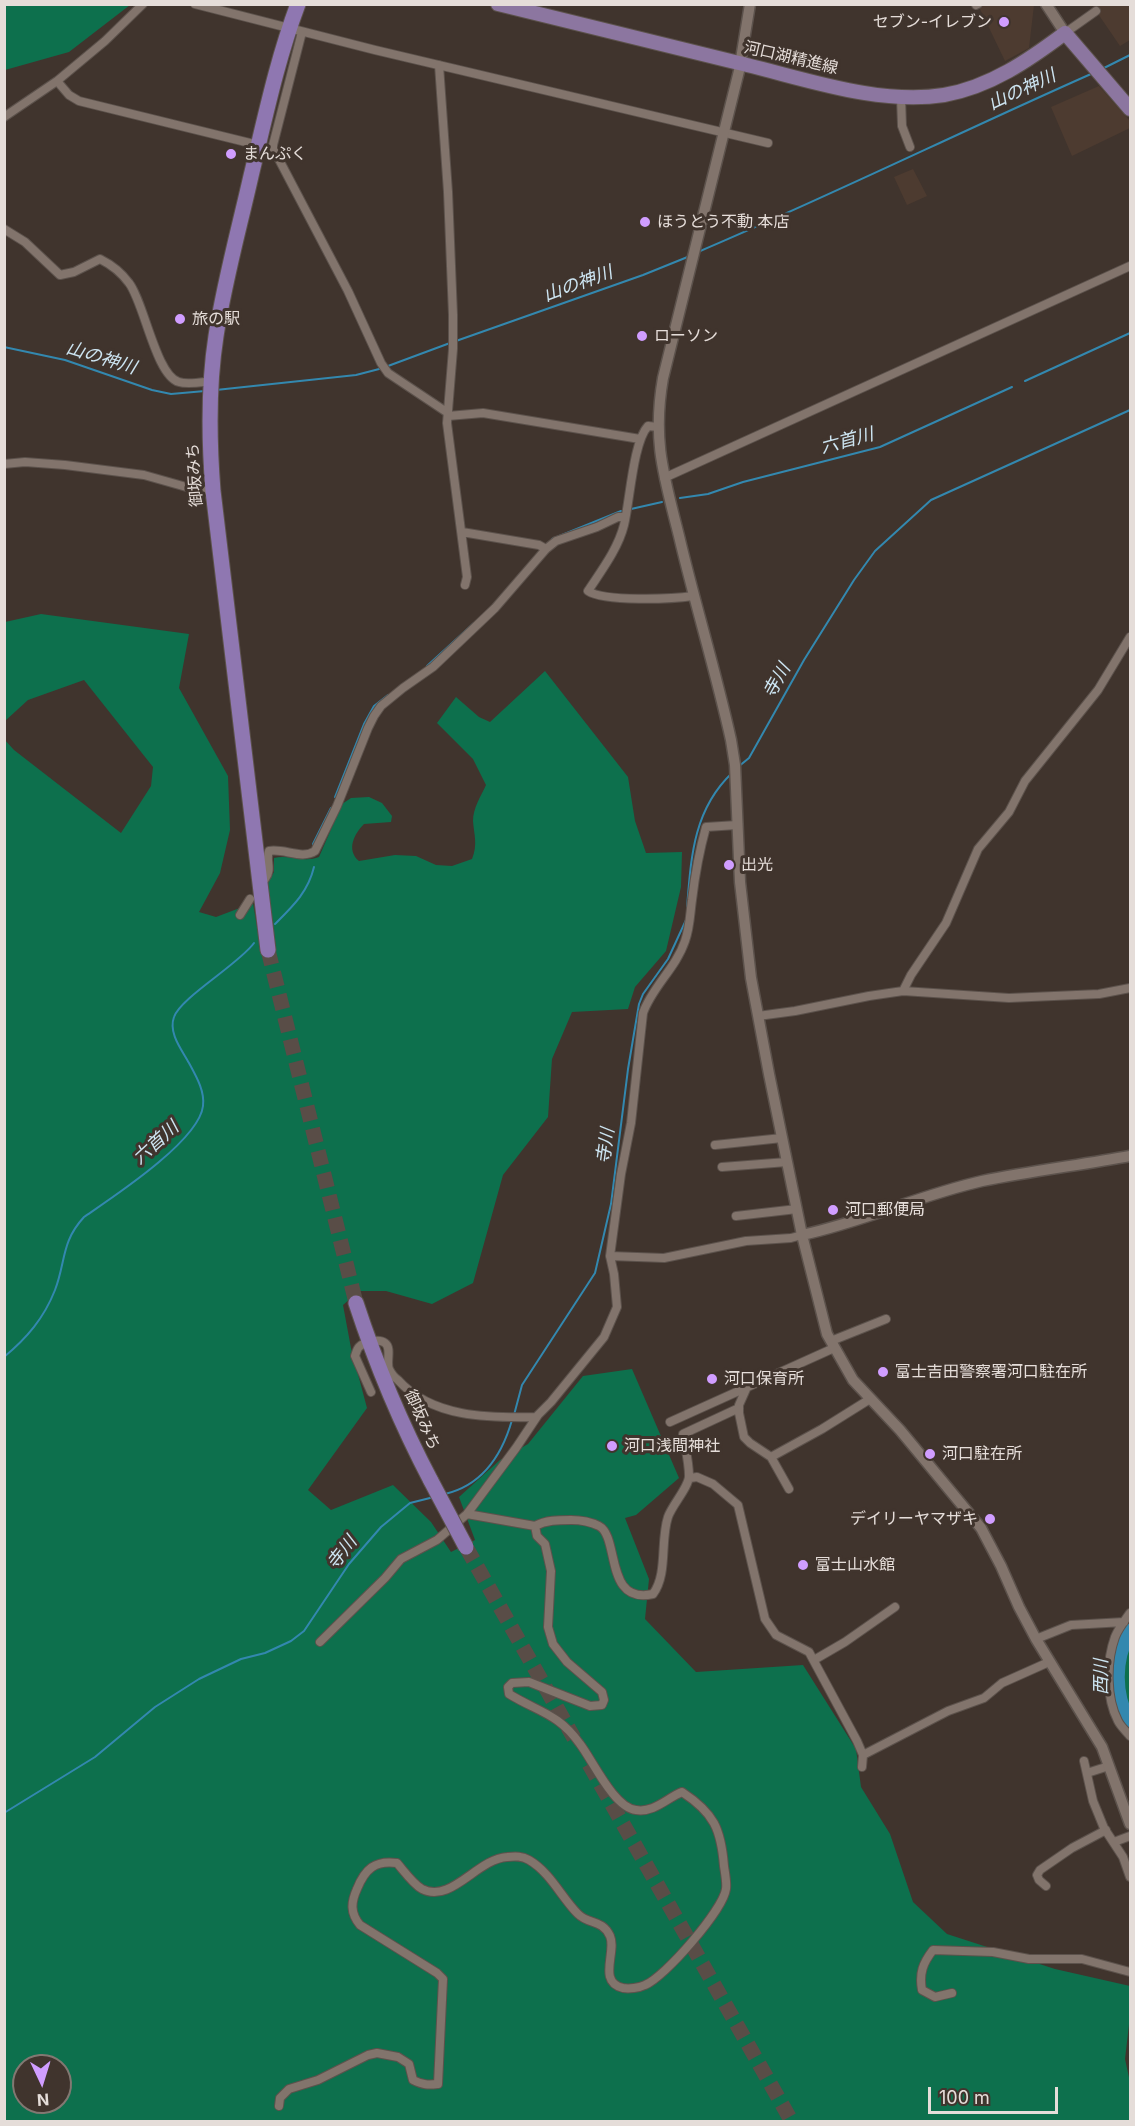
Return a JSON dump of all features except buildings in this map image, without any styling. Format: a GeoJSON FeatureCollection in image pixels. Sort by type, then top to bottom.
{"type":"FeatureCollection","features":[{"type":"Feature","properties":{"kind":"highway"},"geometry":{"type":"LineString","coordinates":[[288,4],[291,29]]}},
{"type":"Feature","properties":{"kind":"highway","name":"御坂みち"},"geometry":{"type":"LineString","coordinates":[[268,950],[213,491],[210,448],[211,389],[220,316],[258,145],[276,73],[298,4]]}},
{"type":"Feature","properties":{"kind":"highway","name":"御坂みち"},"geometry":{"type":"LineString","coordinates":[[356,1303],[369,1342],[412,1446],[466,1547]]}},
{"type":"Feature","properties":{"kind":"main road","name":"河口湖精進線"},"geometry":{"type":"LineString","coordinates":[[498,4],[827,84],[901,98],[946,95],[988,82],[1031,58],[1065,33]]}},
{"type":"Feature","properties":{"kind":"main road"},"geometry":{"type":"LineString","coordinates":[[1065,33],[1131,109]]}},
{"type":"Feature","properties":{"kind":"street"},"geometry":{"type":"LineString","coordinates":[[4,117],[57,81],[105,41],[143,4]]}},
{"type":"Feature","properties":{"kind":"street"},"geometry":{"type":"LineString","coordinates":[[195,4],[439,65],[768,142]]}},
{"type":"Feature","properties":{"kind":"street"},"geometry":{"type":"LineString","coordinates":[[750,4],[741,63],[663,378],[658,427],[664,478],[693,596],[726,714],[735,765],[744,924],[758,1016],[802,1235],[820,1309],[832,1345],[853,1380],[900,1430],[981,1528],[1002,1566],[1018,1607],[1049,1662],[1087,1719],[1102,1748],[1131,1824]]}},
{"type":"Feature","properties":{"kind":"street"},"geometry":{"type":"LineString","coordinates":[[1046,4],[1065,33],[1096,11]]}},
{"type":"Feature","properties":{"kind":"street"},"geometry":{"type":"LineString","coordinates":[[291,29],[274,150],[388,373],[448,415],[483,412],[640,439]]}},
{"type":"Feature","properties":{"kind":"street"},"geometry":{"type":"LineString","coordinates":[[439,65],[448,192],[453,332],[448,415],[467,576],[465,585]]}},
{"type":"Feature","properties":{"kind":"street"},"geometry":{"type":"LineString","coordinates":[[57,81],[69,95],[78,100],[258,145]]}},
{"type":"Feature","properties":{"kind":"street"},"geometry":{"type":"LineString","coordinates":[[901,98],[902,126],[910,147]]}},
{"type":"Feature","properties":{"kind":"street"},"geometry":{"type":"LineString","coordinates":[[4,229],[25,242],[60,275],[74,272],[100,259],[114,266],[131,286],[167,373],[175,381],[211,389]]}},
{"type":"Feature","properties":{"kind":"street"},"geometry":{"type":"LineString","coordinates":[[664,478],[1131,266]]}},
{"type":"Feature","properties":{"kind":"street"},"geometry":{"type":"LineString","coordinates":[[658,427],[648,426],[640,439],[624,525],[611,555],[588,591],[598,596],[648,598],[693,596]]}},
{"type":"Feature","properties":{"kind":"street"},"geometry":{"type":"LineString","coordinates":[[4,472],[7,464],[25,462],[65,465],[144,475],[197,490],[213,491]]}},
{"type":"Feature","properties":{"kind":"street"},"geometry":{"type":"LineString","coordinates":[[266,879],[270,870],[267,854],[269,850],[305,855],[315,851],[337,806],[377,711],[403,688],[433,667],[474,629],[546,549],[556,541],[618,517],[625,517]]}},
{"type":"Feature","properties":{"kind":"street"},"geometry":{"type":"LineString","coordinates":[[462,532],[539,545],[546,549]]}},
{"type":"Feature","properties":{"kind":"street"},"geometry":{"type":"LineString","coordinates":[[903,992],[910,975],[946,923],[978,849],[1009,812],[1025,781],[1098,690],[1131,637]]}},
{"type":"Feature","properties":{"kind":"street"},"geometry":{"type":"LineString","coordinates":[[320,1642],[386,1578],[401,1559],[437,1540],[467,1514],[536,1418],[604,1337],[617,1307],[610,1256],[621,1174],[631,1123],[643,1013],[647,1001],[685,943],[691,917],[698,854],[706,827],[737,825]]}},
{"type":"Feature","properties":{"kind":"street"},"geometry":{"type":"LineString","coordinates":[[240,915],[250,899]]}},
{"type":"Feature","properties":{"kind":"street"},"geometry":{"type":"LineString","coordinates":[[758,1016],[903,992],[1009,998],[1100,994],[1131,988]]}},
{"type":"Feature","properties":{"kind":"street"},"geometry":{"type":"LineString","coordinates":[[715,1145],[783,1138]]}},
{"type":"Feature","properties":{"kind":"street"},"geometry":{"type":"LineString","coordinates":[[610,1256],[664,1258],[746,1241],[791,1238],[845,1224],[928,1196],[983,1181],[1131,1156]]}},
{"type":"Feature","properties":{"kind":"street"},"geometry":{"type":"LineString","coordinates":[[722,1167],[787,1162]]}},
{"type":"Feature","properties":{"kind":"street"},"geometry":{"type":"LineString","coordinates":[[736,1216],[797,1209]]}},
{"type":"Feature","properties":{"kind":"street"},"geometry":{"type":"LineString","coordinates":[[670,1422],[886,1319]]}},
{"type":"Feature","properties":{"kind":"street"},"geometry":{"type":"LineString","coordinates":[[371,1392],[355,1356],[359,1347],[369,1342],[384,1342],[388,1347],[389,1369],[399,1382],[423,1401],[483,1418],[536,1418]]}},
{"type":"Feature","properties":{"kind":"street"},"geometry":{"type":"LineString","coordinates":[[747,1387],[739,1408],[744,1437],[771,1457],[789,1489]]}},
{"type":"Feature","properties":{"kind":"street"},"geometry":{"type":"LineString","coordinates":[[771,1457],[870,1399]]}},
{"type":"Feature","properties":{"kind":"street"},"geometry":{"type":"LineString","coordinates":[[467,1514],[534,1526],[553,1520],[578,1520],[600,1526],[605,1533],[617,1575],[626,1589],[635,1595],[653,1594],[657,1589],[669,1514],[690,1478],[683,1434],[739,1408]]}},
{"type":"Feature","properties":{"kind":"street"},"geometry":{"type":"LineString","coordinates":[[690,1478],[698,1477],[713,1484],[738,1505],[765,1619],[776,1635],[805,1649],[814,1660],[863,1755],[862,1767]]}},
{"type":"Feature","properties":{"kind":"street"},"geometry":{"type":"LineString","coordinates":[[279,2106],[280,2098],[289,2089],[318,2080],[354,2061],[377,2053],[398,2057],[409,2064],[413,2080],[420,2084],[425,2086],[438,2084],[443,1979],[360,1925],[353,1914],[352,1902],[363,1873],[377,1864],[397,1863],[421,1888],[431,1892],[451,1889],[496,1858],[524,1857],[543,1871],[579,1915],[606,1928],[612,1941],[608,1974],[614,1984],[623,1988],[646,1985],[672,1963],[709,1921],[726,1890],[722,1846],[716,1824],[699,1803],[682,1792],[651,1809],[632,1809],[623,1804],[610,1790],[580,1743],[567,1728],[550,1714],[509,1694],[508,1686],[512,1683],[529,1682],[590,1706],[598,1707],[604,1700],[602,1692],[567,1662],[553,1644],[548,1627],[551,1571],[544,1544],[537,1536],[534,1526]]}},
{"type":"Feature","properties":{"kind":"street"},"geometry":{"type":"LineString","coordinates":[[814,1660],[896,1607]]}},
{"type":"Feature","properties":{"kind":"street"},"geometry":{"type":"LineString","coordinates":[[1131,1613],[1115,1637],[1110,1656],[1109,1674],[1112,1703],[1119,1723],[1131,1736]]}},
{"type":"Feature","properties":{"kind":"street"},"geometry":{"type":"LineString","coordinates":[[1036,1639],[1071,1625],[1124,1622]]}},
{"type":"Feature","properties":{"kind":"street"},"geometry":{"type":"LineString","coordinates":[[863,1755],[948,1711],[984,1698],[1002,1683],[1049,1662]]}},
{"type":"Feature","properties":{"kind":"street"},"geometry":{"type":"LineString","coordinates":[[1084,1761],[1093,1801],[1106,1830],[1128,1863],[1131,1877]]}},
{"type":"Feature","properties":{"kind":"street"},"geometry":{"type":"LineString","coordinates":[[1087,1773],[1109,1766]]}},
{"type":"Feature","properties":{"kind":"street"},"geometry":{"type":"LineString","coordinates":[[1046,1886],[1037,1875],[1040,1870],[1072,1848],[1106,1830]]}},
{"type":"Feature","properties":{"kind":"street"},"geometry":{"type":"LineString","coordinates":[[1114,1842],[1131,1836]]}},
{"type":"Feature","properties":{"kind":"street"},"geometry":{"type":"LineString","coordinates":[[952,1993],[935,1997],[922,1990],[920,1978],[924,1962],[933,1950],[993,1952],[1029,1959],[1082,1959],[1131,1972]]}},
{"type":"Feature","properties":{"kind":"shaded area"},"geometry":{"type":"Polygon","coordinates":[[[984,5],[1034,5],[1029,48],[1005,61],[979,7],[984,5]]]}},
{"type":"Feature","properties":{"kind":"shaded area"},"geometry":{"type":"Polygon","coordinates":[[[1092,5],[1130,5],[1130,40],[1120,46],[1092,5]]]}},
{"type":"Feature","properties":{"kind":"shaded area"},"geometry":{"type":"Polygon","coordinates":[[[1099,86],[1130,121],[1130,128],[1072,156],[1051,107],[1099,86]]]}},
{"type":"Feature","properties":{"kind":"shaded area"},"geometry":{"type":"Polygon","coordinates":[[[913,169],[927,196],[907,205],[894,177],[913,169]]]}},
{"type":"Feature","properties":{"kind":"green space"},"geometry":{"type":"Polygon","coordinates":[[[5,4],[130,5],[69,52],[5,70],[5,4]]]}},
{"type":"Feature","properties":{"kind":"green space"},"geometry":{"type":"Polygon","coordinates":[[[41,614],[189,634],[179,688],[228,776],[230,830],[220,873],[199,912],[216,917],[253,903],[261,951],[276,948],[267,884],[274,872],[274,858],[313,859],[319,857],[342,804],[351,798],[369,797],[382,803],[392,816],[391,822],[364,824],[360,828],[352,847],[359,861],[395,855],[416,856],[436,865],[452,866],[472,859],[475,844],[473,816],[486,785],[473,759],[437,723],[456,697],[479,717],[490,722],[545,671],[628,777],[635,821],[646,853],[682,852],[681,887],[666,951],[635,987],[628,1009],[572,1012],[552,1059],[548,1117],[503,1175],[473,1283],[432,1304],[386,1291],[359,1291],[343,1305],[351,1348],[367,1408],[308,1490],[331,1510],[393,1485],[431,1522],[451,1552],[475,1540],[459,1497],[500,1460],[528,1444],[583,1376],[632,1369],[679,1478],[636,1515],[625,1518],[649,1579],[645,1619],[696,1672],[803,1665],[856,1749],[861,1787],[890,1834],[913,1902],[947,1934],[1055,1969],[1130,1986],[1130,2016],[1125,2059],[1130,2082],[1130,2121],[5,2121],[4,739],[14,750],[121,833],[151,786],[153,767],[84,680],[28,700],[5,721],[5,622],[41,614]]]}},
{"type":"Feature","properties":{"kind":"green space"},"geometry":{"type":"Polygon","coordinates":[[[1130,1624],[1130,1711],[1119,1677],[1126,1628],[1130,1624]]]}},
{"type":"Feature","properties":{"kind":"waterway","name":"山の神川"},"geometry":{"type":"LineString","coordinates":[[1102,69],[1130,55]]}},
{"type":"Feature","properties":{"kind":"waterway","name":"山の神川"},"geometry":{"type":"LineString","coordinates":[[698,252],[1091,74]]}},
{"type":"Feature","properties":{"kind":"waterway","name":"山の神川"},"geometry":{"type":"LineString","coordinates":[[456,341],[643,275],[690,256]]}},
{"type":"Feature","properties":{"kind":"waterway","name":"六首川"},"geometry":{"type":"LineString","coordinates":[[1025,381],[1130,333]]}},
{"type":"Feature","properties":{"kind":"waterway","name":"山の神川"},"geometry":{"type":"LineString","coordinates":[[388,366],[450,343]]}},
{"type":"Feature","properties":{"kind":"waterway","name":"山の神川"},"geometry":{"type":"LineString","coordinates":[[4,347],[65,360],[152,390],[171,394],[205,391]]}},
{"type":"Feature","properties":{"kind":"waterway","name":"山の神川"},"geometry":{"type":"LineString","coordinates":[[216,390],[356,375],[383,368]]}},
{"type":"Feature","properties":{"kind":"waterway","name":"六首川"},"geometry":{"type":"LineString","coordinates":[[680,498],[708,494],[743,482],[880,447],[1012,387]]}},
{"type":"Feature","properties":{"kind":"waterway","name":"寺川"},"geometry":{"type":"LineString","coordinates":[[738,767],[749,758],[804,660],[875,551],[931,500],[1130,410]]}},
{"type":"Feature","properties":{"kind":"waterway","name":"六首川"},"geometry":{"type":"LineString","coordinates":[[631,509],[662,502]]}},
{"type":"Feature","properties":{"kind":"waterway","name":"六首川"},"geometry":{"type":"LineString","coordinates":[[552,539],[621,511]]}},
{"type":"Feature","properties":{"kind":"waterway","name":"六首川"},"geometry":{"type":"LineString","coordinates":[[427,666],[474,623]]}},
{"type":"Feature","properties":{"kind":"waterway","name":"六首川"},"geometry":{"type":"LineString","coordinates":[[335,797],[364,724],[374,706],[388,695]]}},
{"type":"Feature","properties":{"kind":"waterway","name":"寺川"},"geometry":{"type":"LineString","coordinates":[[687,908],[696,836],[709,803],[732,773]]}},
{"type":"Feature","properties":{"kind":"waterway","name":"六首川"},"geometry":{"type":"LineString","coordinates":[[313,844],[331,808]]}},
{"type":"Feature","properties":{"kind":"waterway","name":"六首川"},"geometry":{"type":"LineString","coordinates":[[275,924],[304,891],[314,867]]}},
{"type":"Feature","properties":{"kind":"waterway","name":"寺川"},"geometry":{"type":"LineString","coordinates":[[514,1415],[522,1385],[595,1273],[611,1204],[628,1069],[639,1004],[643,994],[668,959],[686,920]]}},
{"type":"Feature","properties":{"kind":"waterway","name":"六首川"},"geometry":{"type":"LineString","coordinates":[[4,1357],[27,1335],[46,1310],[55,1290],[71,1235],[84,1217],[153,1167],[187,1135],[198,1120],[203,1106],[203,1095],[197,1078],[174,1035],[174,1017],[187,1000],[236,961],[254,943]]}},
{"type":"Feature","properties":{"kind":"waterway","name":"寺川"},"geometry":{"type":"LineString","coordinates":[[445,1494],[470,1484],[489,1467],[503,1445],[512,1420]]}},
{"type":"Feature","properties":{"kind":"waterway","name":"寺川"},"geometry":{"type":"LineString","coordinates":[[4,1813],[95,1757],[155,1707],[199,1679],[241,1659],[265,1653],[291,1641],[304,1631],[349,1564],[381,1527],[410,1503],[434,1497]]}},
{"type":"Feature","properties":{"kind":"waterway","name":"西川"},"geometry":{"type":"LineString","coordinates":[[1130,1631],[1120,1653],[1117,1677],[1120,1701],[1130,1723]]}},
{"type":"Feature","properties":{"kind":"tunnel"},"geometry":{"type":"LineString","coordinates":[[268,950],[356,1303]]}},
{"type":"Feature","properties":{"kind":"tunnel"},"geometry":{"type":"LineString","coordinates":[[466,1547],[574,1738]]}},
{"type":"Feature","properties":{"kind":"tunnel"},"geometry":{"type":"LineString","coordinates":[[589,1764],[792,2122]]}},
{"type":"Feature","properties":{"kind":"place","name":"セブン-イレブン"},"geometry":{"type":"Point","coordinates":[1004,22]}},
{"type":"Feature","properties":{"kind":"place","name":"まんぷく"},"geometry":{"type":"Point","coordinates":[231,154]}},
{"type":"Feature","properties":{"kind":"place","name":"ほうとう不動 本店"},"geometry":{"type":"Point","coordinates":[645,222]}},
{"type":"Feature","properties":{"kind":"place","name":"旅の駅"},"geometry":{"type":"Point","coordinates":[180,319]}},
{"type":"Feature","properties":{"kind":"place","name":"ローソン"},"geometry":{"type":"Point","coordinates":[642,336]}},
{"type":"Feature","properties":{"kind":"place","name":"出光"},"geometry":{"type":"Point","coordinates":[729,865]}},
{"type":"Feature","properties":{"kind":"place","name":"河口郵便局"},"geometry":{"type":"Point","coordinates":[833,1210]}},
{"type":"Feature","properties":{"kind":"place","name":"富士吉田警察署河口駐在所"},"geometry":{"type":"Point","coordinates":[883,1372]}},
{"type":"Feature","properties":{"kind":"place","name":"河口保育所"},"geometry":{"type":"Point","coordinates":[712,1379]}},
{"type":"Feature","properties":{"kind":"place","name":"河口浅間神社"},"geometry":{"type":"Point","coordinates":[612,1446]}},
{"type":"Feature","properties":{"kind":"place","name":"河口駐在所"},"geometry":{"type":"Point","coordinates":[930,1454]}},
{"type":"Feature","properties":{"kind":"place","name":"デイリーヤマザキ"},"geometry":{"type":"Point","coordinates":[990,1519]}},
{"type":"Feature","properties":{"kind":"place","name":"富士山水館"},"geometry":{"type":"Point","coordinates":[803,1565]}}]}
